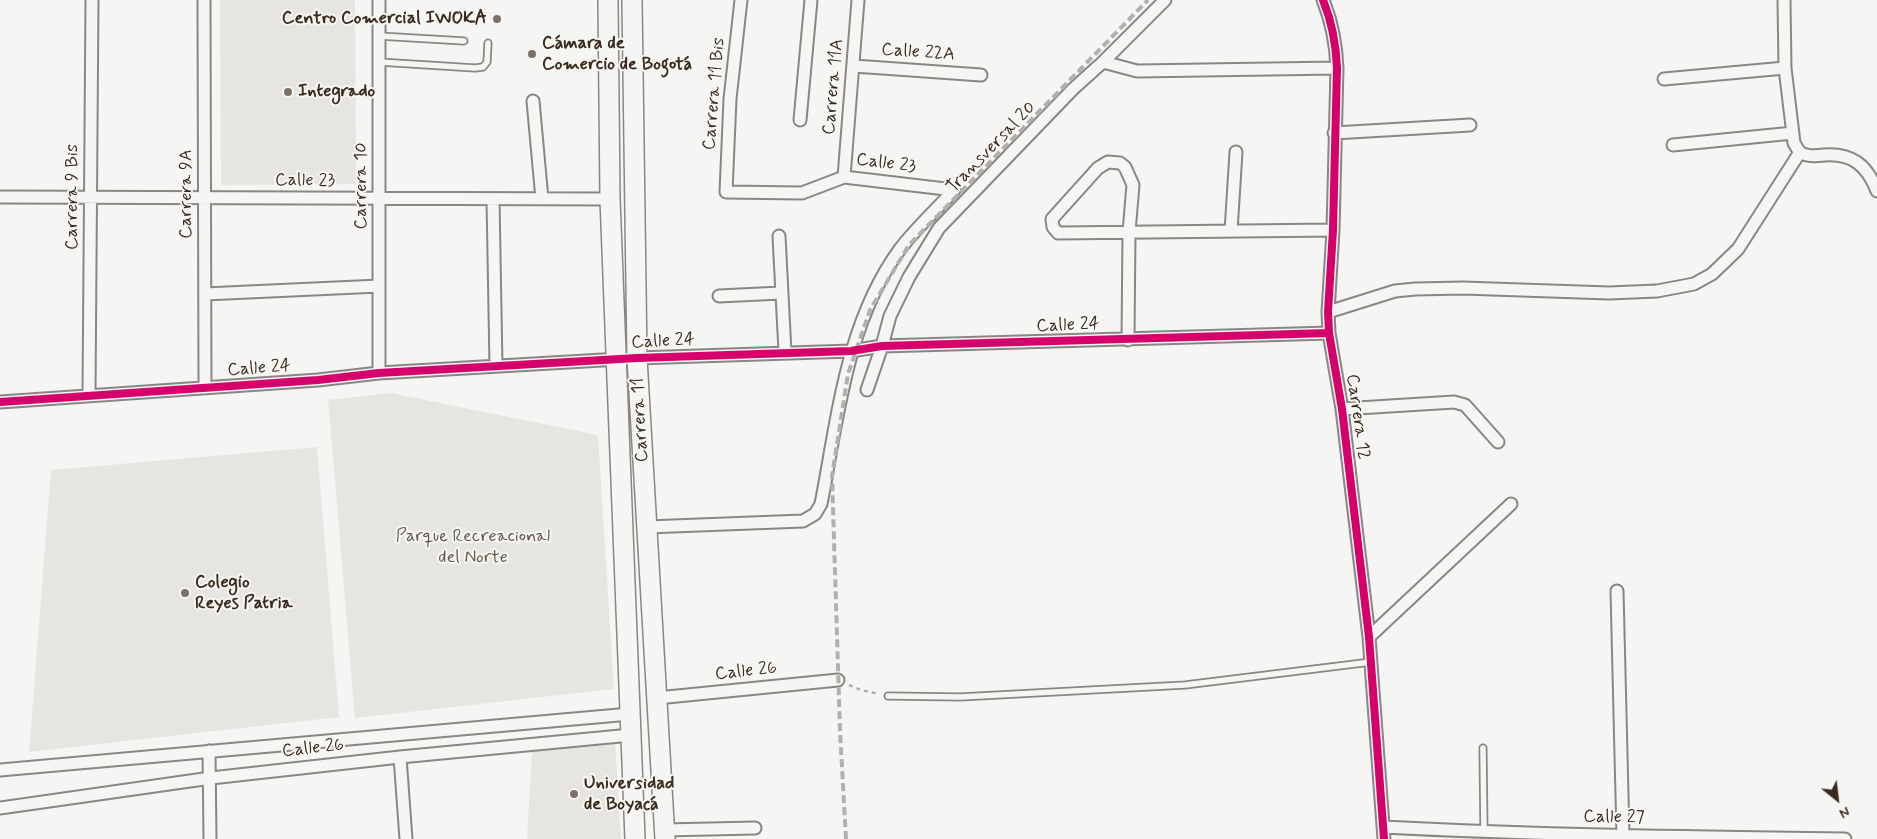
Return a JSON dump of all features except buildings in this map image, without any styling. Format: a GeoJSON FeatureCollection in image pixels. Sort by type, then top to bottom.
{"type":"FeatureCollection","features":[{"type":"Feature","properties":{"kind":"main road","name":"Carrera 11"},"geometry":{"type":"LineString","coordinates":[[608,0],[610,199],[635,839]]}},
{"type":"Feature","properties":{"kind":"main road","name":"Carrera 11"},"geometry":{"type":"LineString","coordinates":[[632,0],[637,358],[665,835]]}},
{"type":"Feature","properties":{"kind":"street","name":"Carrera 9 Bis"},"geometry":{"type":"LineString","coordinates":[[89,395],[92,0]]}},
{"type":"Feature","properties":{"kind":"street","name":"Carrera 9A"},"geometry":{"type":"LineString","coordinates":[[204,0],[205,388]]}},
{"type":"Feature","properties":{"kind":"street","name":"Carrera 10"},"geometry":{"type":"LineString","coordinates":[[379,0],[379,373]]}},
{"type":"Feature","properties":{"kind":"street","name":"Carrera 11 Bis"},"geometry":{"type":"LineString","coordinates":[[726,192],[730,99],[741,0]]}},
{"type":"Feature","properties":{"kind":"street"},"geometry":{"type":"LineString","coordinates":[[800,120],[811,0]]}},
{"type":"Feature","properties":{"kind":"street","name":"Carrera 11A"},"geometry":{"type":"LineString","coordinates":[[844,177],[858,0]]}},
{"type":"Feature","properties":{"kind":"street","name":"Transversal 20"},"geometry":{"type":"LineString","coordinates":[[882,346],[890,316],[909,277],[939,228],[1073,89],[1165,0]]}},
{"type":"Feature","properties":{"kind":"street","name":"Carrera 12"},"geometry":{"type":"LineString","coordinates":[[1324,0],[1336,48],[1337,68],[1333,230],[1328,312],[1329,333],[1342,409],[1369,637],[1384,833]]}},
{"type":"Feature","properties":{"kind":"street"},"geometry":{"type":"LineString","coordinates":[[1784,0],[1785,68],[1794,143],[1800,152],[1811,156],[1838,154],[1858,161],[1873,180],[1877,191]]}},
{"type":"Feature","properties":{"kind":"street"},"geometry":{"type":"LineString","coordinates":[[1103,62],[1138,71],[1337,68]]}},
{"type":"Feature","properties":{"kind":"street","name":"Calle 22A"},"geometry":{"type":"LineString","coordinates":[[854,66],[981,75]]}},
{"type":"Feature","properties":{"kind":"street"},"geometry":{"type":"LineString","coordinates":[[1664,79],[1785,68]]}},
{"type":"Feature","properties":{"kind":"street"},"geometry":{"type":"LineString","coordinates":[[533,101],[542,199]]}},
{"type":"Feature","properties":{"kind":"street"},"geometry":{"type":"LineString","coordinates":[[1334,133],[1470,125]]}},
{"type":"Feature","properties":{"kind":"street"},"geometry":{"type":"LineString","coordinates":[[1673,145],[1793,133]]}},
{"type":"Feature","properties":{"kind":"street"},"geometry":{"type":"LineString","coordinates":[[1231,231],[1236,152]]}},
{"type":"Feature","properties":{"kind":"street"},"geometry":{"type":"LineString","coordinates":[[1328,312],[1396,291],[1415,289],[1463,288],[1618,292],[1657,291],[1694,284],[1712,274],[1738,249],[1800,152]]}},
{"type":"Feature","properties":{"kind":"street"},"geometry":{"type":"LineString","coordinates":[[1128,340],[1129,232],[1133,185],[1125,167],[1120,162],[1108,162],[1098,168],[1052,219],[1053,227],[1058,233],[1129,232],[1333,230]]}},
{"type":"Feature","properties":{"kind":"street","name":"Calle 23"},"geometry":{"type":"LineString","coordinates":[[726,192],[802,193],[844,177],[954,190]]}},
{"type":"Feature","properties":{"kind":"street","name":"Transversal 20"},"geometry":{"type":"LineString","coordinates":[[647,527],[803,521],[815,514],[821,504],[851,351],[878,285],[901,248],[954,190]]}},
{"type":"Feature","properties":{"kind":"street","name":"Calle 23"},"geometry":{"type":"LineString","coordinates":[[0,198],[610,199]]}},
{"type":"Feature","properties":{"kind":"street"},"geometry":{"type":"LineString","coordinates":[[493,199],[496,366]]}},
{"type":"Feature","properties":{"kind":"street"},"geometry":{"type":"LineString","coordinates":[[779,236],[785,352]]}},
{"type":"Feature","properties":{"kind":"street"},"geometry":{"type":"LineString","coordinates":[[205,294],[379,286]]}},
{"type":"Feature","properties":{"kind":"street"},"geometry":{"type":"LineString","coordinates":[[720,296],[782,293]]}},
{"type":"Feature","properties":{"kind":"street","name":"Calle 24"},"geometry":{"type":"LineString","coordinates":[[0,402],[318,380],[379,373],[617,359],[851,351],[882,346],[1329,333]]}},
{"type":"Feature","properties":{"kind":"street"},"geometry":{"type":"LineString","coordinates":[[867,390],[882,346]]}},
{"type":"Feature","properties":{"kind":"street"},"geometry":{"type":"LineString","coordinates":[[1342,409],[1454,402],[1465,405],[1498,442]]}},
{"type":"Feature","properties":{"kind":"street"},"geometry":{"type":"LineString","coordinates":[[1369,637],[1511,504]]}},
{"type":"Feature","properties":{"kind":"street"},"geometry":{"type":"LineString","coordinates":[[1617,591],[1622,836]]}},
{"type":"Feature","properties":{"kind":"street","name":"Calle 26"},"geometry":{"type":"LineString","coordinates":[[657,698],[838,680]]}},
{"type":"Feature","properties":{"kind":"street","name":"Calle 26"},"geometry":{"type":"LineString","coordinates":[[0,770],[630,714]]}},
{"type":"Feature","properties":{"kind":"street","name":"Calle 26"},"geometry":{"type":"LineString","coordinates":[[0,808],[211,778],[400,757],[631,735]]}},
{"type":"Feature","properties":{"kind":"street"},"geometry":{"type":"LineString","coordinates":[[209,751],[211,778],[210,839]]}},
{"type":"Feature","properties":{"kind":"street"},"geometry":{"type":"LineString","coordinates":[[400,757],[406,839]]}},
{"type":"Feature","properties":{"kind":"street"},"geometry":{"type":"LineString","coordinates":[[665,835],[755,828]]}},
{"type":"Feature","properties":{"kind":"street","name":"Calle 27"},"geometry":{"type":"LineString","coordinates":[[1384,833],[1484,832],[1845,839]]}},
{"type":"Feature","properties":{"kind":"lane"},"geometry":{"type":"LineString","coordinates":[[379,36],[464,41]]}},
{"type":"Feature","properties":{"kind":"lane"},"geometry":{"type":"LineString","coordinates":[[379,62],[483,67],[487,62],[488,43]]}},
{"type":"Feature","properties":{"kind":"lane"},"geometry":{"type":"LineString","coordinates":[[888,696],[960,697],[1185,685],[1371,662]]}},
{"type":"Feature","properties":{"kind":"lane"},"geometry":{"type":"LineString","coordinates":[[1483,748],[1484,832]]}},
{"type":"Feature","properties":{"kind":"path"},"geometry":{"type":"LineString","coordinates":[[838,680],[861,690],[888,696]]}},
{"type":"Feature","properties":{"kind":"shaded area","name":"Integrado"},"geometry":{"type":"Polygon","coordinates":[[[220,0],[355,0],[356,184],[221,185],[220,0]]]}},
{"type":"Feature","properties":{"kind":"shaded area","name":"Colegio Reyes Patria"},"geometry":{"type":"Polygon","coordinates":[[[317,447],[339,717],[29,752],[51,470],[317,447]]]}},
{"type":"Feature","properties":{"kind":"shaded area","name":"Universidad de Boyacá"},"geometry":{"type":"Polygon","coordinates":[[[615,740],[621,839],[527,839],[532,749],[615,740]]]}},
{"type":"Feature","properties":{"kind":"green space","name":"Parque Recreacional del Norte"},"geometry":{"type":"Polygon","coordinates":[[[391,393],[598,435],[614,689],[355,718],[328,400],[391,393]]]}},
{"type":"Feature","properties":{"kind":"railway"},"geometry":{"type":"LineString","coordinates":[[846,839],[840,731],[832,476],[848,374],[870,310],[909,245],[1148,0]]}},
{"type":"Feature","properties":{"kind":"cycle path"},"geometry":{"type":"LineString","coordinates":[[1323,0],[1333,33],[1337,68],[1333,230],[1328,312],[1329,333],[1342,409],[1369,637],[1384,839]]}},
{"type":"Feature","properties":{"kind":"cycle path"},"geometry":{"type":"LineString","coordinates":[[0,402],[318,380],[379,373],[637,358],[851,351],[882,346],[1329,333]]}},
{"type":"Feature","properties":{"kind":"place","name":"Centro Comercial IWOKA"},"geometry":{"type":"Point","coordinates":[497,19]}},
{"type":"Feature","properties":{"kind":"place","name":"Cámara de Comercio de Bogotá"},"geometry":{"type":"Point","coordinates":[532,54]}},
{"type":"Feature","properties":{"kind":"place","name":"Integrado"},"geometry":{"type":"Point","coordinates":[288,92]}},
{"type":"Feature","properties":{"kind":"place","name":"Colegio Reyes Patria"},"geometry":{"type":"Point","coordinates":[185,593]}},
{"type":"Feature","properties":{"kind":"place","name":"Universidad de Boyacá"},"geometry":{"type":"Point","coordinates":[574,794]}}]}
